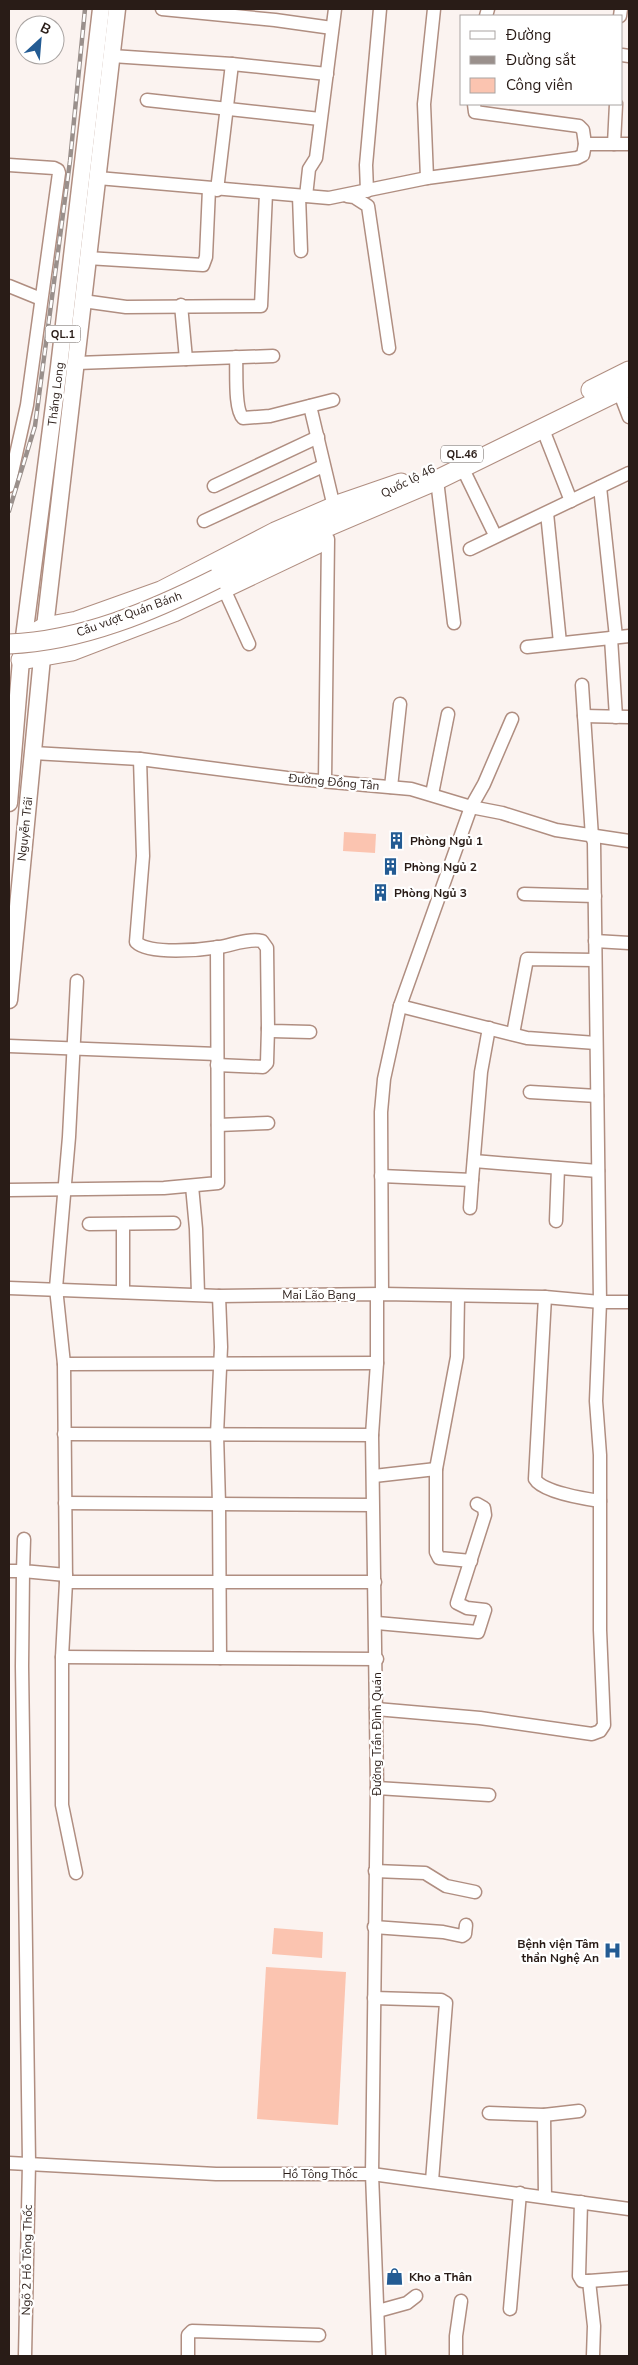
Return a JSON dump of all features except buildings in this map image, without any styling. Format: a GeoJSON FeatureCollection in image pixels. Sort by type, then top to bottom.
{"type":"FeatureCollection","features":[{"type":"Feature","properties":{"kind":"highway","name":"Quốc lộ 46"},"geometry":{"type":"LineString","coordinates":[[400,490],[437,480],[458,463],[629,370]]}},
{"type":"Feature","properties":{"kind":"highway","name":"Quốc lộ 46"},"geometry":{"type":"LineString","coordinates":[[220,584],[296,540],[458,463],[542,427],[624,388]]}},
{"type":"Feature","properties":{"kind":"highway"},"geometry":{"type":"LineString","coordinates":[[16,641],[45,627],[77,621],[161,591],[276,532],[334,507],[400,490]]}},
{"type":"Feature","properties":{"kind":"highway"},"geometry":{"type":"LineString","coordinates":[[22,660],[43,658],[72,651],[174,612],[220,584],[328,539],[400,490]]}},
{"type":"Feature","properties":{"kind":"highway","name":"Cầu vượt Quán Bánh"},"geometry":{"type":"LineString","coordinates":[[16,641],[50,640],[91,630],[220,584]]}},
{"type":"Feature","properties":{"kind":"main road","name":"Thăng Long"},"geometry":{"type":"LineString","coordinates":[[43,658],[83,301],[79,258],[101,9]]}},
{"type":"Feature","properties":{"kind":"main road","name":"Thăng Long"},"geometry":{"type":"LineString","coordinates":[[22,660],[16,641],[79,258],[98,178],[117,9]]}},
{"type":"Feature","properties":{"kind":"main road","name":"Nguyễn Trãi"},"geometry":{"type":"LineString","coordinates":[[9,1000],[43,658]]}},
{"type":"Feature","properties":{"kind":"main road","name":"Nguyễn Trãi"},"geometry":{"type":"LineString","coordinates":[[9,803],[22,660]]}},
{"type":"Feature","properties":{"kind":"street"},"geometry":{"type":"LineString","coordinates":[[162,9],[226,12],[332,28]]}},
{"type":"Feature","properties":{"kind":"street"},"geometry":{"type":"LineString","coordinates":[[301,251],[303,196],[309,169],[316,158],[335,9]]}},
{"type":"Feature","properties":{"kind":"street"},"geometry":{"type":"LineString","coordinates":[[367,191],[366,165],[380,9]]}},
{"type":"Feature","properties":{"kind":"street"},"geometry":{"type":"LineString","coordinates":[[427,178],[424,104],[434,9]]}},
{"type":"Feature","properties":{"kind":"street"},"geometry":{"type":"LineString","coordinates":[[112,56],[232,64],[327,74]]}},
{"type":"Feature","properties":{"kind":"street"},"geometry":{"type":"LineString","coordinates":[[79,258],[203,264],[206,257],[213,189],[227,108],[232,64]]}},
{"type":"Feature","properties":{"kind":"street"},"geometry":{"type":"LineString","coordinates":[[147,100],[320,119]]}},
{"type":"Feature","properties":{"kind":"street"},"geometry":{"type":"LineString","coordinates":[[98,178],[329,198],[427,178],[577,158],[583,154],[585,144],[583,130],[579,126],[475,112],[474,105]]}},
{"type":"Feature","properties":{"kind":"street"},"geometry":{"type":"LineString","coordinates":[[614,144],[616,105]]}},
{"type":"Feature","properties":{"kind":"street"},"geometry":{"type":"LineString","coordinates":[[585,144],[629,144]]}},
{"type":"Feature","properties":{"kind":"street"},"geometry":{"type":"LineString","coordinates":[[9,165],[51,168],[58,170],[59,179],[56,206],[50,224],[27,405],[9,486]]}},
{"type":"Feature","properties":{"kind":"street"},"geometry":{"type":"LineString","coordinates":[[83,301],[126,307],[262,305],[266,193]]}},
{"type":"Feature","properties":{"kind":"street"},"geometry":{"type":"LineString","coordinates":[[342,196],[354,197],[368,206],[389,348]]}},
{"type":"Feature","properties":{"kind":"street"},"geometry":{"type":"LineString","coordinates":[[9,286],[41,299]]}},
{"type":"Feature","properties":{"kind":"street"},"geometry":{"type":"LineString","coordinates":[[181,305],[186,359]]}},
{"type":"Feature","properties":{"kind":"street"},"geometry":{"type":"LineString","coordinates":[[77,363],[273,356]]}},
{"type":"Feature","properties":{"kind":"street"},"geometry":{"type":"LineString","coordinates":[[236,357],[239,414],[243,418],[270,416],[333,400]]}},
{"type":"Feature","properties":{"kind":"street"},"geometry":{"type":"LineString","coordinates":[[624,388],[629,417]]}},
{"type":"Feature","properties":{"kind":"street"},"geometry":{"type":"LineString","coordinates":[[310,406],[334,507]]}},
{"type":"Feature","properties":{"kind":"street"},"geometry":{"type":"LineString","coordinates":[[542,427],[571,501]]}},
{"type":"Feature","properties":{"kind":"street"},"geometry":{"type":"LineString","coordinates":[[214,486],[318,437]]}},
{"type":"Feature","properties":{"kind":"street"},"geometry":{"type":"LineString","coordinates":[[458,463],[495,535]]}},
{"type":"Feature","properties":{"kind":"street"},"geometry":{"type":"LineString","coordinates":[[204,521],[323,466]]}},
{"type":"Feature","properties":{"kind":"street"},"geometry":{"type":"LineString","coordinates":[[470,549],[495,535],[629,473]]}},
{"type":"Feature","properties":{"kind":"street"},"geometry":{"type":"LineString","coordinates":[[437,480],[454,623]]}},
{"type":"Feature","properties":{"kind":"street"},"geometry":{"type":"LineString","coordinates":[[584,716],[623,717],[613,638],[600,487]]}},
{"type":"Feature","properties":{"kind":"street"},"geometry":{"type":"LineString","coordinates":[[547,512],[560,643]]}},
{"type":"Feature","properties":{"kind":"street"},"geometry":{"type":"LineString","coordinates":[[325,781],[328,539]]}},
{"type":"Feature","properties":{"kind":"street"},"geometry":{"type":"LineString","coordinates":[[220,584],[249,644]]}},
{"type":"Feature","properties":{"kind":"street"},"geometry":{"type":"LineString","coordinates":[[527,647],[629,636]]}},
{"type":"Feature","properties":{"kind":"street"},"geometry":{"type":"LineString","coordinates":[[376,1709],[480,1718],[592,1734],[600,1731],[604,1721],[600,1630],[600,1454],[596,1401],[600,1302],[594,842],[592,837],[582,685]]}},
{"type":"Feature","properties":{"kind":"street"},"geometry":{"type":"LineString","coordinates":[[391,787],[400,704]]}},
{"type":"Feature","properties":{"kind":"street"},"geometry":{"type":"LineString","coordinates":[[432,794],[448,714]]}},
{"type":"Feature","properties":{"kind":"street","name":"Đường Trần Đình Quán"},"geometry":{"type":"LineString","coordinates":[[379,2356],[372,2174],[377,1623],[372,1505],[374,1476],[372,1435],[377,1363],[383,1090],[400,1006],[471,807],[484,784],[512,719]]}},
{"type":"Feature","properties":{"kind":"street","name":"Đường Đồng Tân"},"geometry":{"type":"LineString","coordinates":[[33,753],[140,759],[391,787],[432,794],[471,807],[502,813],[556,830],[592,837],[629,841]]}},
{"type":"Feature","properties":{"kind":"street"},"geometry":{"type":"LineString","coordinates":[[9,1046],[72,1048],[217,1060],[263,1067],[266,1063],[268,1028],[265,944],[257,940],[217,947],[157,949],[140,946],[136,942],[143,856],[140,759]]}},
{"type":"Feature","properties":{"kind":"street"},"geometry":{"type":"LineString","coordinates":[[524,894],[595,896]]}},
{"type":"Feature","properties":{"kind":"street"},"geometry":{"type":"LineString","coordinates":[[596,941],[629,942]]}},
{"type":"Feature","properties":{"kind":"street"},"geometry":{"type":"LineString","coordinates":[[9,1190],[192,1186],[216,1184],[220,1181],[217,947]]}},
{"type":"Feature","properties":{"kind":"street"},"geometry":{"type":"LineString","coordinates":[[513,1034],[527,958],[595,960]]}},
{"type":"Feature","properties":{"kind":"street"},"geometry":{"type":"LineString","coordinates":[[76,1873],[62,1806],[62,1658],[66,1578],[66,1502],[64,1364],[56,1288],[69,1137],[72,1048],[77,980]]}},
{"type":"Feature","properties":{"kind":"street"},"geometry":{"type":"LineString","coordinates":[[400,1006],[544,1040],[596,1043]]}},
{"type":"Feature","properties":{"kind":"street"},"geometry":{"type":"LineString","coordinates":[[268,1028],[272,1031],[310,1032]]}},
{"type":"Feature","properties":{"kind":"street"},"geometry":{"type":"LineString","coordinates":[[470,1208],[481,1072],[489,1028]]}},
{"type":"Feature","properties":{"kind":"street"},"geometry":{"type":"LineString","coordinates":[[530,1092],[597,1096]]}},
{"type":"Feature","properties":{"kind":"street"},"geometry":{"type":"LineString","coordinates":[[218,1125],[268,1123]]}},
{"type":"Feature","properties":{"kind":"street"},"geometry":{"type":"LineString","coordinates":[[474,1161],[598,1171]]}},
{"type":"Feature","properties":{"kind":"street"},"geometry":{"type":"LineString","coordinates":[[556,1221],[558,1168]]}},
{"type":"Feature","properties":{"kind":"street"},"geometry":{"type":"LineString","coordinates":[[381,1176],[472,1180]]}},
{"type":"Feature","properties":{"kind":"street"},"geometry":{"type":"LineString","coordinates":[[192,1186],[196,1229],[198,1294]]}},
{"type":"Feature","properties":{"kind":"street"},"geometry":{"type":"LineString","coordinates":[[89,1224],[174,1223]]}},
{"type":"Feature","properties":{"kind":"street"},"geometry":{"type":"LineString","coordinates":[[123,1224],[123,1292]]}},
{"type":"Feature","properties":{"kind":"street","name":"Mai Lão Bạng"},"geometry":{"type":"LineString","coordinates":[[9,1288],[56,1288],[219,1296],[379,1294],[545,1297],[600,1302],[629,1302]]}},
{"type":"Feature","properties":{"kind":"street"},"geometry":{"type":"LineString","coordinates":[[219,1296],[217,1434],[220,1504],[220,1658]]}},
{"type":"Feature","properties":{"kind":"street"},"geometry":{"type":"LineString","coordinates":[[458,1296],[457,1357],[436,1469],[436,1552],[439,1558],[470,1561]]}},
{"type":"Feature","properties":{"kind":"street"},"geometry":{"type":"LineString","coordinates":[[545,1297],[535,1482],[565,1494],[600,1501]]}},
{"type":"Feature","properties":{"kind":"street"},"geometry":{"type":"LineString","coordinates":[[64,1364],[377,1363]]}},
{"type":"Feature","properties":{"kind":"street"},"geometry":{"type":"LineString","coordinates":[[64,1434],[372,1435]]}},
{"type":"Feature","properties":{"kind":"street"},"geometry":{"type":"LineString","coordinates":[[374,1476],[436,1469]]}},
{"type":"Feature","properties":{"kind":"street"},"geometry":{"type":"LineString","coordinates":[[66,1502],[372,1505]]}},
{"type":"Feature","properties":{"kind":"street"},"geometry":{"type":"LineString","coordinates":[[377,1623],[478,1632],[484,1610],[467,1608],[457,1603],[485,1515],[484,1508],[477,1504]]}},
{"type":"Feature","properties":{"kind":"street","name":"Ngõ 2 Hồ Tông Thốc"},"geometry":{"type":"LineString","coordinates":[[24,1539],[22,1666],[29,2163],[25,2356]]}},
{"type":"Feature","properties":{"kind":"street"},"geometry":{"type":"LineString","coordinates":[[9,1571],[23,1571],[66,1578],[220,1582],[375,1582]]}},
{"type":"Feature","properties":{"kind":"street"},"geometry":{"type":"LineString","coordinates":[[62,1658],[377,1659]]}},
{"type":"Feature","properties":{"kind":"street"},"geometry":{"type":"LineString","coordinates":[[377,1788],[489,1795]]}},
{"type":"Feature","properties":{"kind":"street"},"geometry":{"type":"LineString","coordinates":[[375,1870],[425,1873],[446,1886],[475,1892]]}},
{"type":"Feature","properties":{"kind":"street"},"geometry":{"type":"LineString","coordinates":[[374,1927],[443,1932],[462,1936],[466,1925]]}},
{"type":"Feature","properties":{"kind":"street"},"geometry":{"type":"LineString","coordinates":[[374,1998],[441,2000],[446,2003],[432,2181]]}},
{"type":"Feature","properties":{"kind":"street"},"geometry":{"type":"LineString","coordinates":[[489,2113],[544,2116],[579,2111]]}},
{"type":"Feature","properties":{"kind":"street"},"geometry":{"type":"LineString","coordinates":[[544,2116],[545,2197]]}},
{"type":"Feature","properties":{"kind":"street","name":"Hồ Tông Thốc"},"geometry":{"type":"LineString","coordinates":[[9,2163],[216,2174],[372,2174],[629,2209]]}},
{"type":"Feature","properties":{"kind":"street"},"geometry":{"type":"LineString","coordinates":[[510,2309],[520,2193]]}},
{"type":"Feature","properties":{"kind":"street"},"geometry":{"type":"LineString","coordinates":[[581,2202],[579,2276],[582,2281],[629,2278]]}},
{"type":"Feature","properties":{"kind":"street"},"geometry":{"type":"LineString","coordinates":[[589,2281],[594,2326],[592,2356]]}},
{"type":"Feature","properties":{"kind":"street"},"geometry":{"type":"LineString","coordinates":[[378,2311],[407,2303],[416,2296]]}},
{"type":"Feature","properties":{"kind":"street"},"geometry":{"type":"LineString","coordinates":[[456,2356],[456,2336],[461,2301]]}},
{"type":"Feature","properties":{"kind":"street"},"geometry":{"type":"LineString","coordinates":[[188,2356],[188,2335],[192,2331],[319,2335]]}},
{"type":"Feature","properties":{"kind":"green space"},"geometry":{"type":"Polygon","coordinates":[[[344,832],[376,834],[375,853],[343,851],[344,832]]]}},
{"type":"Feature","properties":{"kind":"green space"},"geometry":{"type":"Polygon","coordinates":[[[274,1928],[323,1932],[322,1958],[272,1954],[274,1928]]]}},
{"type":"Feature","properties":{"kind":"green space"},"geometry":{"type":"Polygon","coordinates":[[[266,1967],[346,1972],[338,2125],[257,2119],[266,1967]]]}},
{"type":"Feature","properties":{"kind":"railway"},"geometry":{"type":"LineString","coordinates":[[9,511],[35,426],[70,161],[85,9]]}},
{"type":"Feature","properties":{"kind":"place","name":"Phòng Ngủ 1"},"geometry":{"type":"Point","coordinates":[396,841]}},
{"type":"Feature","properties":{"kind":"place","name":"Phòng Ngủ 2"},"geometry":{"type":"Point","coordinates":[390,867]}},
{"type":"Feature","properties":{"kind":"place","name":"Phòng Ngủ 3"},"geometry":{"type":"Point","coordinates":[380,893]}},
{"type":"Feature","properties":{"kind":"place","name":"Bệnh viện Tâm thần Nghệ An"},"geometry":{"type":"Point","coordinates":[613,1951]}},
{"type":"Feature","properties":{"kind":"place","name":"Kho a Thân"},"geometry":{"type":"Point","coordinates":[395,2277]}}]}
